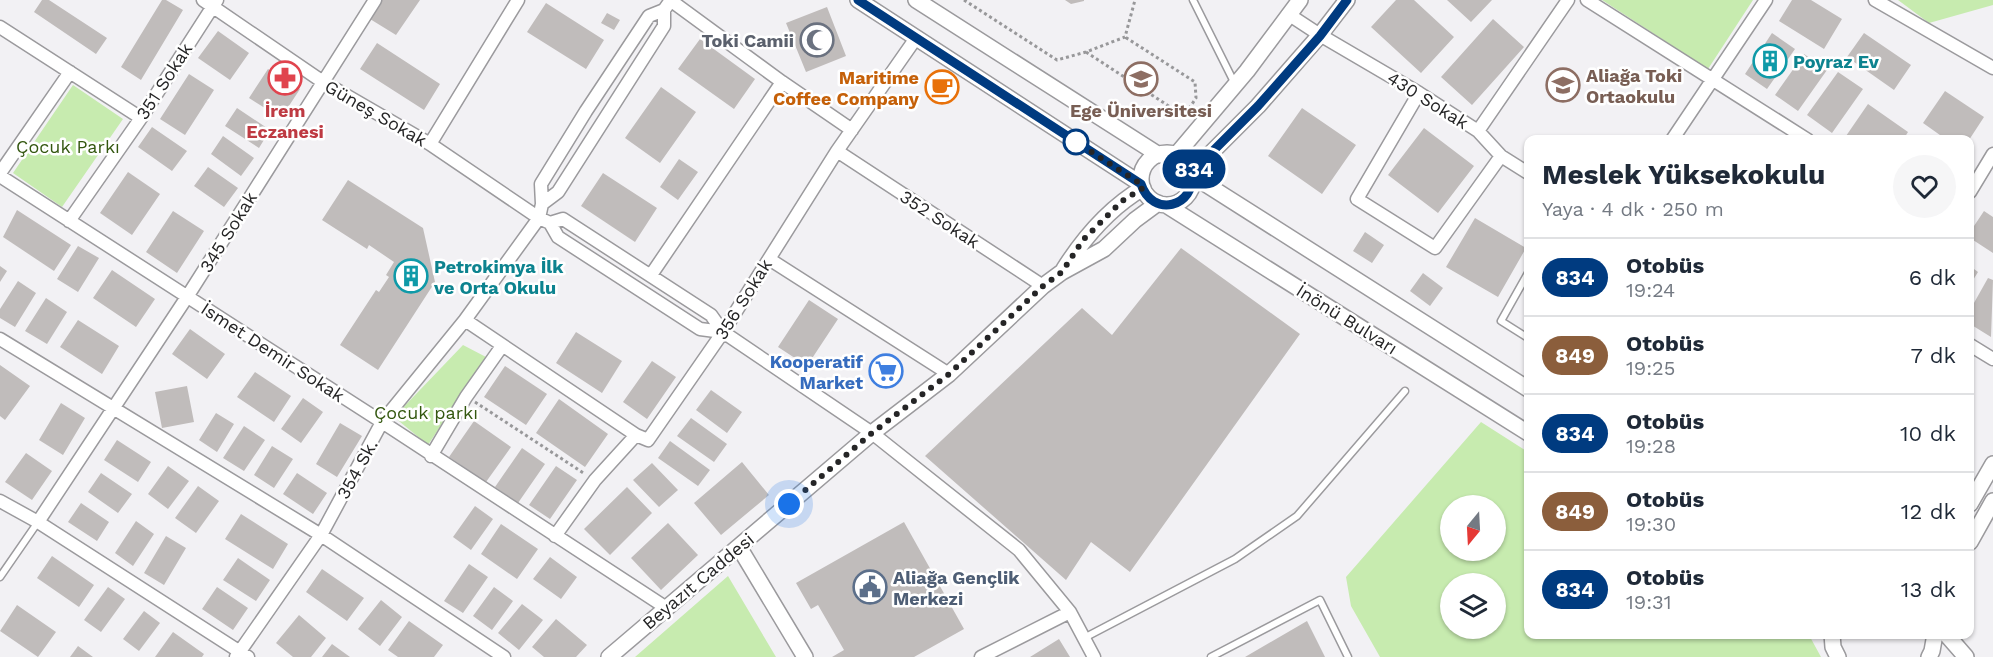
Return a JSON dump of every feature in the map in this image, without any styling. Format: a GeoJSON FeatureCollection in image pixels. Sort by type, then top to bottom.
{"type":"FeatureCollection","features":[{"type":"Feature","properties":{"kind":"street","name":"345 Sokak"},"geometry":{"type":"LineString","coordinates":[[38,522],[187,297],[375,0]]}},
{"type":"Feature","properties":{"kind":"street"},"geometry":{"type":"LineString","coordinates":[[430,144],[518,0]]}},
{"type":"Feature","properties":{"kind":"street"},"geometry":{"type":"LineString","coordinates":[[858,0],[1142,186],[1151,200],[1162,204],[1180,201],[1186,196],[1192,184],[1192,174],[1258,106],[1320,36],[1347,0]]}},
{"type":"Feature","properties":{"kind":"street"},"geometry":{"type":"LineString","coordinates":[[916,0],[1159,155]]}},
{"type":"Feature","properties":{"kind":"street"},"geometry":{"type":"LineString","coordinates":[[1176,155],[1300,0]]}},
{"type":"Feature","properties":{"kind":"street"},"geometry":{"type":"LineString","coordinates":[[1478,131],[1568,0]]}},
{"type":"Feature","properties":{"kind":"street"},"geometry":{"type":"LineString","coordinates":[[1587,0],[1800,135]]}},
{"type":"Feature","properties":{"kind":"street"},"geometry":{"type":"LineString","coordinates":[[1675,135],[1766,0]]}},
{"type":"Feature","properties":{"kind":"street"},"geometry":{"type":"LineString","coordinates":[[1875,0],[1993,68]]}},
{"type":"Feature","properties":{"kind":"street","name":"Güneş Sokak"},"geometry":{"type":"LineString","coordinates":[[211,2],[323,82],[430,144],[545,220],[558,237],[700,329],[723,332]]}},
{"type":"Feature","properties":{"kind":"street","name":"351 Sokak"},"geometry":{"type":"LineString","coordinates":[[69,221],[141,118],[211,2]]}},
{"type":"Feature","properties":{"kind":"street"},"geometry":{"type":"LineString","coordinates":[[542,204],[558,192],[664,26],[669,3],[852,130]]}},
{"type":"Feature","properties":{"kind":"street","name":"354 Sk."},"geometry":{"type":"LineString","coordinates":[[242,655],[321,536],[382,422],[545,220],[541,184],[585,111],[649,16],[669,3]]}},
{"type":"Feature","properties":{"kind":"street","name":"430 Sokak"},"geometry":{"type":"LineString","coordinates":[[1288,14],[1320,36],[1419,93],[1478,131],[1501,156],[1524,170]]}},
{"type":"Feature","properties":{"kind":"street"},"geometry":{"type":"LineString","coordinates":[[0,27],[141,118]]}},
{"type":"Feature","properties":{"kind":"street","name":"356 Sokak"},"geometry":{"type":"LineString","coordinates":[[555,536],[595,480],[636,435],[648,440],[723,332],[837,152],[915,38]]}},
{"type":"Feature","properties":{"kind":"street"},"geometry":{"type":"LineString","coordinates":[[1,179],[70,72]]}},
{"type":"Feature","properties":{"kind":"street"},"geometry":{"type":"LineString","coordinates":[[651,274],[782,82]]}},
{"type":"Feature","properties":{"kind":"street"},"geometry":{"type":"LineString","coordinates":[[1419,93],[1358,199],[1435,248],[1501,156]]}},
{"type":"Feature","properties":{"kind":"street","name":"352 Sokak"},"geometry":{"type":"LineString","coordinates":[[837,152],[1043,286]]}},
{"type":"Feature","properties":{"kind":"street"},"geometry":{"type":"LineString","coordinates":[[1142,186],[1143,169],[1152,158],[1168,153],[1176,155],[1183,159],[1192,174],[1524,387]]}},
{"type":"Feature","properties":{"kind":"street"},"geometry":{"type":"LineString","coordinates":[[1974,185],[1993,154]]}},
{"type":"Feature","properties":{"kind":"street","name":"İsmet Demir Sokak"},"geometry":{"type":"LineString","coordinates":[[1,179],[382,422],[665,607]]}},
{"type":"Feature","properties":{"kind":"street","name":"Beyazıt Caddesi"},"geometry":{"type":"LineString","coordinates":[[1062,272],[1083,240],[1122,201],[1142,186]]}},
{"type":"Feature","properties":{"kind":"street","name":"Beyazıt Caddesi"},"geometry":{"type":"LineString","coordinates":[[609,657],[872,433],[949,374],[1043,286],[1062,272],[1104,249],[1135,219],[1162,204]]}},
{"type":"Feature","properties":{"kind":"street","name":"İnönü Bulvarı"},"geometry":{"type":"LineString","coordinates":[[1162,204],[1524,430]]}},
{"type":"Feature","properties":{"kind":"street","name":"Güneş Sokak"},"geometry":{"type":"LineString","coordinates":[[545,220],[563,219],[711,315],[723,332],[872,433],[1019,550],[1070,612],[1094,657]]}},
{"type":"Feature","properties":{"kind":"street"},"geometry":{"type":"LineString","coordinates":[[769,259],[949,374]]}},
{"type":"Feature","properties":{"kind":"street"},"geometry":{"type":"LineString","coordinates":[[465,320],[636,435]]}},
{"type":"Feature","properties":{"kind":"street"},"geometry":{"type":"LineString","coordinates":[[0,339],[321,536],[504,657]]}},
{"type":"Feature","properties":{"kind":"street"},"geometry":{"type":"LineString","coordinates":[[431,456],[466,397],[502,346]]}},
{"type":"Feature","properties":{"kind":"street"},"geometry":{"type":"LineString","coordinates":[[1974,348],[1993,360]]}},
{"type":"Feature","properties":{"kind":"street"},"geometry":{"type":"LineString","coordinates":[[1974,497],[1993,464]]}},
{"type":"Feature","properties":{"kind":"street"},"geometry":{"type":"LineString","coordinates":[[0,501],[38,522],[242,655]]}},
{"type":"Feature","properties":{"kind":"street"},"geometry":{"type":"LineString","coordinates":[[1974,534],[1993,501]]}},
{"type":"Feature","properties":{"kind":"street"},"geometry":{"type":"LineString","coordinates":[[739,547],[804,657]]}},
{"type":"Feature","properties":{"kind":"street"},"geometry":{"type":"LineString","coordinates":[[981,657],[1070,612]]}},
{"type":"Feature","properties":{"kind":"street"},"geometry":{"type":"LineString","coordinates":[[1832,639],[1838,657]]}},
{"type":"Feature","properties":{"kind":"street"},"geometry":{"type":"LineString","coordinates":[[1929,657],[1934,639]]}},
{"type":"Feature","properties":{"kind":"street"},"geometry":{"type":"LineString","coordinates":[[1950,639],[1966,657]]}},
{"type":"Feature","properties":{"kind":"lane"},"geometry":{"type":"LineString","coordinates":[[1193,0],[1235,84]]}},
{"type":"Feature","properties":{"kind":"lane"},"geometry":{"type":"LineString","coordinates":[[1524,280],[1501,321],[1524,335]]}},
{"type":"Feature","properties":{"kind":"lane"},"geometry":{"type":"LineString","coordinates":[[1084,638],[1235,559],[1297,516],[1405,391]]}},
{"type":"Feature","properties":{"kind":"lane"},"geometry":{"type":"LineString","coordinates":[[0,577],[38,522]]}},
{"type":"Feature","properties":{"kind":"lane"},"geometry":{"type":"LineString","coordinates":[[1211,657],[1320,600],[1348,657]]}},
{"type":"Feature","properties":{"kind":"path"},"geometry":{"type":"LineString","coordinates":[[964,0],[1057,60],[1125,37]]}},
{"type":"Feature","properties":{"kind":"path"},"geometry":{"type":"LineString","coordinates":[[1125,37],[1135,0]]}},
{"type":"Feature","properties":{"kind":"path"},"geometry":{"type":"LineString","coordinates":[[1086,52],[1184,116],[1196,98],[1194,82],[1125,37]]}},
{"type":"Feature","properties":{"kind":"path"},"geometry":{"type":"LineString","coordinates":[[466,397],[595,480]]}},
{"type":"Feature","properties":{"kind":"green space"},"geometry":{"type":"Polygon","coordinates":[[[1602,0],[1753,0],[1708,69],[1602,0]]]}},
{"type":"Feature","properties":{"kind":"green space"},"geometry":{"type":"Polygon","coordinates":[[[1898,0],[1993,0],[1993,5],[1929,23],[1898,0]]]}},
{"type":"Feature","properties":{"kind":"green space","name":"Çocuk Parkı"},"geometry":{"type":"Polygon","coordinates":[[[73,85],[123,119],[62,207],[13,173],[73,85]]]}},
{"type":"Feature","properties":{"kind":"green space","name":"Çocuk parkı"},"geometry":{"type":"Polygon","coordinates":[[[463,345],[486,357],[428,445],[394,417],[463,345]]]}},
{"type":"Feature","properties":{"kind":"green space"},"geometry":{"type":"Polygon","coordinates":[[[1481,422],[1524,449],[1524,639],[1811,639],[1821,657],[1380,657],[1351,606],[1346,577],[1481,422]]]}},
{"type":"Feature","properties":{"kind":"green space"},"geometry":{"type":"Polygon","coordinates":[[[728,576],[776,657],[635,657],[728,576]]]}},
{"type":"Feature","properties":{"kind":"building"},"geometry":{"type":"Polygon","coordinates":[[[42,0],[49,0],[107,38],[96,54],[34,12],[42,0]]]}},
{"type":"Feature","properties":{"kind":"building"},"geometry":{"type":"Polygon","coordinates":[[[162,0],[183,10],[141,80],[121,67],[162,0]]]}},
{"type":"Feature","properties":{"kind":"building"},"geometry":{"type":"Polygon","coordinates":[[[382,0],[420,0],[396,35],[370,19],[382,0]]]}},
{"type":"Feature","properties":{"kind":"building"},"geometry":{"type":"Polygon","coordinates":[[[1065,0],[1084,0],[1084,1],[1071,4],[1065,0]]]}},
{"type":"Feature","properties":{"kind":"building"},"geometry":{"type":"Polygon","coordinates":[[[1396,0],[1414,0],[1454,37],[1421,73],[1371,27],[1396,0]]]}},
{"type":"Feature","properties":{"kind":"building"},"geometry":{"type":"Polygon","coordinates":[[[1447,0],[1492,0],[1471,22],[1447,0]]]}},
{"type":"Feature","properties":{"kind":"building"},"geometry":{"type":"Polygon","coordinates":[[[1792,0],[1811,0],[1842,19],[1824,49],[1779,21],[1792,0]]]}},
{"type":"Feature","properties":{"kind":"building"},"geometry":{"type":"Polygon","coordinates":[[[546,3],[604,40],[586,69],[527,32],[546,3]]]}},
{"type":"Feature","properties":{"kind":"building","name":"Toki Camii"},"geometry":{"type":"Polygon","coordinates":[[[827,7],[846,56],[806,72],[786,23],[827,7]]]}},
{"type":"Feature","properties":{"kind":"building"},"geometry":{"type":"Polygon","coordinates":[[[607,13],[620,20],[614,30],[601,23],[607,13]]]}},
{"type":"Feature","properties":{"kind":"building"},"geometry":{"type":"Polygon","coordinates":[[[1493,19],[1524,47],[1472,105],[1441,77],[1493,19]]]}},
{"type":"Feature","properties":{"kind":"building"},"geometry":{"type":"Polygon","coordinates":[[[218,31],[249,53],[230,80],[198,58],[218,31]]]}},
{"type":"Feature","properties":{"kind":"building","name":"Poyraz Ev"},"geometry":{"type":"Polygon","coordinates":[[[1772,33],[1795,49],[1767,89],[1745,74],[1772,33]]]}},
{"type":"Feature","properties":{"kind":"building"},"geometry":{"type":"Polygon","coordinates":[[[1864,33],[1911,65],[1894,90],[1847,57],[1864,33]]]}},
{"type":"Feature","properties":{"kind":"building"},"geometry":{"type":"Polygon","coordinates":[[[700,39],[755,79],[734,109],[678,69],[700,39]]]}},
{"type":"Feature","properties":{"kind":"building"},"geometry":{"type":"Polygon","coordinates":[[[377,43],[440,84],[424,110],[360,69],[377,43]]]}},
{"type":"Feature","properties":{"kind":"building"},"geometry":{"type":"Polygon","coordinates":[[[1804,54],[1827,70],[1798,111],[1775,95],[1804,54]]]}},
{"type":"Feature","properties":{"kind":"building"},"geometry":{"type":"Polygon","coordinates":[[[268,69],[300,89],[281,118],[249,98],[268,69]]]}},
{"type":"Feature","properties":{"kind":"building"},"geometry":{"type":"Polygon","coordinates":[[[1838,72],[1863,89],[1832,133],[1807,115],[1838,72]]]}},
{"type":"Feature","properties":{"kind":"building"},"geometry":{"type":"Polygon","coordinates":[[[189,74],[214,90],[185,135],[160,119],[189,74]]]}},
{"type":"Feature","properties":{"kind":"building"},"geometry":{"type":"Polygon","coordinates":[[[661,87],[696,112],[660,163],[625,138],[661,87]]]}},
{"type":"Feature","properties":{"kind":"building"},"geometry":{"type":"Polygon","coordinates":[[[1945,91],[1984,117],[1972,135],[1940,135],[1923,123],[1945,91]]]}},
{"type":"Feature","properties":{"kind":"building"},"geometry":{"type":"Polygon","coordinates":[[[1868,104],[1908,132],[1906,135],[1847,135],[1868,104]]]}},
{"type":"Feature","properties":{"kind":"building"},"geometry":{"type":"Polygon","coordinates":[[[237,108],[270,130],[259,148],[225,126],[237,108]]]}},
{"type":"Feature","properties":{"kind":"building"},"geometry":{"type":"Polygon","coordinates":[[[1302,108],[1356,145],[1322,194],[1268,156],[1302,108]]]}},
{"type":"Feature","properties":{"kind":"building"},"geometry":{"type":"Polygon","coordinates":[[[152,127],[187,151],[172,171],[138,147],[152,127]]]}},
{"type":"Feature","properties":{"kind":"building"},"geometry":{"type":"Polygon","coordinates":[[[1424,128],[1474,166],[1438,213],[1388,175],[1424,128]]]}},
{"type":"Feature","properties":{"kind":"building"},"geometry":{"type":"Polygon","coordinates":[[[223,136],[254,158],[241,176],[211,154],[223,136]]]}},
{"type":"Feature","properties":{"kind":"building"},"geometry":{"type":"Polygon","coordinates":[[[679,159],[698,172],[678,200],[660,187],[679,159]]]}},
{"type":"Feature","properties":{"kind":"building"},"geometry":{"type":"Polygon","coordinates":[[[208,167],[238,188],[224,207],[194,186],[208,167]]]}},
{"type":"Feature","properties":{"kind":"building"},"geometry":{"type":"Polygon","coordinates":[[[128,172],[160,194],[132,235],[100,213],[128,172]]]}},
{"type":"Feature","properties":{"kind":"building"},"geometry":{"type":"Polygon","coordinates":[[[603,173],[657,208],[635,242],[581,206],[603,173]]]}},
{"type":"Feature","properties":{"kind":"building","name":"Petrokimya İlk ve Orta Okulu"},"geometry":{"type":"Polygon","coordinates":[[[348,180],[423,228],[435,282],[378,370],[340,345],[376,290],[379,292],[389,277],[386,275],[394,262],[369,245],[367,249],[322,220],[348,180]]]}},
{"type":"Feature","properties":{"kind":"building"},"geometry":{"type":"Polygon","coordinates":[[[17,210],[71,245],[54,271],[3,237],[17,210]]]}},
{"type":"Feature","properties":{"kind":"building"},"geometry":{"type":"Polygon","coordinates":[[[173,211],[204,231],[177,273],[146,252],[173,211]]]}},
{"type":"Feature","properties":{"kind":"building"},"geometry":{"type":"Polygon","coordinates":[[[1984,211],[1993,217],[1993,253],[1974,241],[1974,226],[1984,211]]]}},
{"type":"Feature","properties":{"kind":"building"},"geometry":{"type":"Polygon","coordinates":[[[1475,218],[1524,247],[1524,252],[1498,297],[1446,267],[1475,218]]]}},
{"type":"Feature","properties":{"kind":"building"},"geometry":{"type":"Polygon","coordinates":[[[1365,232],[1384,245],[1372,263],[1353,251],[1365,232]]]}},
{"type":"Feature","properties":{"kind":"building"},"geometry":{"type":"Polygon","coordinates":[[[78,246],[99,258],[78,292],[57,279],[78,246]]]}},
{"type":"Feature","properties":{"kind":"building"},"geometry":{"type":"Polygon","coordinates":[[[1181,248],[1300,334],[1130,572],[1091,542],[1066,580],[925,456],[1082,308],[1112,335],[1181,248]]]}},
{"type":"Feature","properties":{"kind":"building"},"geometry":{"type":"Polygon","coordinates":[[[0,266],[7,271],[0,282],[0,266]]]}},
{"type":"Feature","properties":{"kind":"building"},"geometry":{"type":"Polygon","coordinates":[[[112,270],[155,299],[136,327],[93,298],[112,270]]]}},
{"type":"Feature","properties":{"kind":"building"},"geometry":{"type":"Polygon","coordinates":[[[1423,273],[1443,288],[1430,306],[1410,291],[1423,273]]]}},
{"type":"Feature","properties":{"kind":"building"},"geometry":{"type":"Polygon","coordinates":[[[1988,278],[1993,280],[1991,337],[1974,326],[1974,303],[1988,278]]]}},
{"type":"Feature","properties":{"kind":"building"},"geometry":{"type":"Polygon","coordinates":[[[18,281],[36,293],[15,327],[0,318],[0,309],[18,281]]]}},
{"type":"Feature","properties":{"kind":"building"},"geometry":{"type":"Polygon","coordinates":[[[46,298],[67,312],[47,344],[25,331],[46,298]]]}},
{"type":"Feature","properties":{"kind":"building"},"geometry":{"type":"Polygon","coordinates":[[[809,300],[838,319],[807,366],[778,347],[809,300]]]}},
{"type":"Feature","properties":{"kind":"building"},"geometry":{"type":"Polygon","coordinates":[[[78,320],[119,346],[102,374],[60,347],[78,320]]]}},
{"type":"Feature","properties":{"kind":"building"},"geometry":{"type":"Polygon","coordinates":[[[190,329],[225,354],[207,379],[172,354],[190,329]]]}},
{"type":"Feature","properties":{"kind":"building"},"geometry":{"type":"Polygon","coordinates":[[[576,332],[622,361],[602,393],[556,363],[576,332]]]}},
{"type":"Feature","properties":{"kind":"building"},"geometry":{"type":"Polygon","coordinates":[[[652,361],[676,377],[647,419],[623,402],[652,361]]]}},
{"type":"Feature","properties":{"kind":"building"},"geometry":{"type":"Polygon","coordinates":[[[0,365],[30,386],[5,420],[0,416],[0,365]]]}},
{"type":"Feature","properties":{"kind":"building"},"geometry":{"type":"Polygon","coordinates":[[[505,366],[547,394],[526,425],[484,397],[505,366]]]}},
{"type":"Feature","properties":{"kind":"building"},"geometry":{"type":"Polygon","coordinates":[[[255,372],[291,396],[274,422],[237,397],[255,372]]]}},
{"type":"Feature","properties":{"kind":"building"},"geometry":{"type":"Polygon","coordinates":[[[187,386],[194,422],[162,428],[155,392],[187,386]]]}},
{"type":"Feature","properties":{"kind":"building"},"geometry":{"type":"Polygon","coordinates":[[[711,390],[742,412],[727,433],[696,410],[711,390]]]}},
{"type":"Feature","properties":{"kind":"building"},"geometry":{"type":"Polygon","coordinates":[[[303,398],[323,412],[301,443],[281,429],[303,398]]]}},
{"type":"Feature","properties":{"kind":"building"},"geometry":{"type":"Polygon","coordinates":[[[559,399],[608,434],[585,467],[536,433],[559,399]]]}},
{"type":"Feature","properties":{"kind":"building"},"geometry":{"type":"Polygon","coordinates":[[[61,403],[85,418],[63,455],[39,440],[61,403]]]}},
{"type":"Feature","properties":{"kind":"building"},"geometry":{"type":"Polygon","coordinates":[[[216,413],[234,424],[217,452],[199,440],[216,413]]]}},
{"type":"Feature","properties":{"kind":"building"},"geometry":{"type":"Polygon","coordinates":[[[691,418],[727,444],[714,462],[677,436],[691,418]]]}},
{"type":"Feature","properties":{"kind":"building"},"geometry":{"type":"Polygon","coordinates":[[[474,421],[511,447],[486,482],[449,457],[474,421]]]}},
{"type":"Feature","properties":{"kind":"building"},"geometry":{"type":"Polygon","coordinates":[[[340,423],[362,436],[337,477],[316,464],[340,423]]]}},
{"type":"Feature","properties":{"kind":"building"},"geometry":{"type":"Polygon","coordinates":[[[244,426],[265,440],[244,471],[223,458],[244,426]]]}},
{"type":"Feature","properties":{"kind":"building"},"geometry":{"type":"Polygon","coordinates":[[[117,440],[151,462],[138,482],[104,460],[117,440]]]}},
{"type":"Feature","properties":{"kind":"building"},"geometry":{"type":"Polygon","coordinates":[[[670,441],[710,470],[698,486],[658,458],[670,441]]]}},
{"type":"Feature","properties":{"kind":"building"},"geometry":{"type":"Polygon","coordinates":[[[272,446],[293,459],[274,488],[254,475],[272,446]]]}},
{"type":"Feature","properties":{"kind":"building"},"geometry":{"type":"Polygon","coordinates":[[[522,448],[545,464],[518,503],[495,487],[522,448]]]}},
{"type":"Feature","properties":{"kind":"building"},"geometry":{"type":"Polygon","coordinates":[[[26,453],[52,471],[32,500],[5,482],[26,453]]]}},
{"type":"Feature","properties":{"kind":"building"},"geometry":{"type":"Polygon","coordinates":[[[742,462],[769,495],[721,535],[694,503],[742,462]]]}},
{"type":"Feature","properties":{"kind":"building"},"geometry":{"type":"Polygon","coordinates":[[[652,463],[678,490],[659,507],[633,480],[652,463]]]}},
{"type":"Feature","properties":{"kind":"building"},"geometry":{"type":"Polygon","coordinates":[[[168,466],[189,481],[168,509],[148,494],[168,466]]]}},
{"type":"Feature","properties":{"kind":"building"},"geometry":{"type":"Polygon","coordinates":[[[556,466],[577,480],[550,519],[529,505],[556,466]]]}},
{"type":"Feature","properties":{"kind":"building"},"geometry":{"type":"Polygon","coordinates":[[[101,473],[132,494],[118,513],[88,492],[101,473]]]}},
{"type":"Feature","properties":{"kind":"building"},"geometry":{"type":"Polygon","coordinates":[[[297,473],[327,493],[313,514],[283,494],[297,473]]]}},
{"type":"Feature","properties":{"kind":"building"},"geometry":{"type":"Polygon","coordinates":[[[198,486],[219,501],[196,533],[175,518],[198,486]]]}},
{"type":"Feature","properties":{"kind":"building"},"geometry":{"type":"Polygon","coordinates":[[[627,487],[652,513],[610,555],[584,529],[627,487]]]}},
{"type":"Feature","properties":{"kind":"building"},"geometry":{"type":"Polygon","coordinates":[[[81,503],[109,522],[97,541],[68,522],[81,503]]]}},
{"type":"Feature","properties":{"kind":"building"},"geometry":{"type":"Polygon","coordinates":[[[475,506],[493,519],[471,550],[453,537],[475,506]]]}},
{"type":"Feature","properties":{"kind":"building"},"geometry":{"type":"Polygon","coordinates":[[[241,514],[288,544],[273,569],[225,539],[241,514]]]}},
{"type":"Feature","properties":{"kind":"building"},"geometry":{"type":"Polygon","coordinates":[[[136,521],[154,534],[133,566],[115,553],[136,521]]]}},
{"type":"Feature","properties":{"kind":"building","name":"Aliağa Gençlik Merkezi"},"geometry":{"type":"Polygon","coordinates":[[[904,522],[964,629],[914,657],[832,657],[844,650],[818,605],[811,609],[796,583],[904,522]]]}},
{"type":"Feature","properties":{"kind":"building"},"geometry":{"type":"Polygon","coordinates":[[[668,523],[698,555],[661,590],[631,558],[668,523]]]}},
{"type":"Feature","properties":{"kind":"building"},"geometry":{"type":"Polygon","coordinates":[[[501,524],[538,549],[517,579],[481,554],[501,524]]]}},
{"type":"Feature","properties":{"kind":"building"},"geometry":{"type":"Polygon","coordinates":[[[166,536],[186,548],[164,585],[144,573],[166,536]]]}},
{"type":"Feature","properties":{"kind":"building"},"geometry":{"type":"Polygon","coordinates":[[[52,556],[94,585],[79,607],[37,578],[52,556]]]}},
{"type":"Feature","properties":{"kind":"building"},"geometry":{"type":"Polygon","coordinates":[[[550,557],[577,577],[561,599],[533,579],[550,557]]]}},
{"type":"Feature","properties":{"kind":"building"},"geometry":{"type":"Polygon","coordinates":[[[238,558],[270,580],[256,601],[223,580],[238,558]]]}},
{"type":"Feature","properties":{"kind":"building"},"geometry":{"type":"Polygon","coordinates":[[[469,564],[488,577],[463,613],[444,601],[469,564]]]}},
{"type":"Feature","properties":{"kind":"building"},"geometry":{"type":"Polygon","coordinates":[[[322,569],[364,598],[347,621],[306,592],[322,569]]]}},
{"type":"Feature","properties":{"kind":"building"},"geometry":{"type":"Polygon","coordinates":[[[108,587],[125,599],[101,632],[84,620],[108,587]]]}},
{"type":"Feature","properties":{"kind":"building"},"geometry":{"type":"Polygon","coordinates":[[[217,587],[248,608],[233,630],[202,609],[217,587]]]}},
{"type":"Feature","properties":{"kind":"building"},"geometry":{"type":"Polygon","coordinates":[[[494,587],[513,601],[492,630],[473,616],[494,587]]]}},
{"type":"Feature","properties":{"kind":"building"},"geometry":{"type":"Polygon","coordinates":[[[381,600],[402,617],[380,646],[358,629],[381,600]]]}},
{"type":"Feature","properties":{"kind":"building"},"geometry":{"type":"Polygon","coordinates":[[[522,604],[543,620],[519,650],[498,633],[522,604]]]}},
{"type":"Feature","properties":{"kind":"building"},"geometry":{"type":"Polygon","coordinates":[[[17,605],[56,632],[38,657],[0,631],[17,605]]]}},
{"type":"Feature","properties":{"kind":"building"},"geometry":{"type":"Polygon","coordinates":[[[144,611],[160,623],[139,651],[123,639],[144,611]]]}},
{"type":"Feature","properties":{"kind":"building"},"geometry":{"type":"Polygon","coordinates":[[[299,615],[326,638],[311,657],[293,657],[276,643],[299,615]]]}},
{"type":"Feature","properties":{"kind":"building"},"geometry":{"type":"Polygon","coordinates":[[[556,619],[587,645],[576,657],[544,657],[532,647],[556,619]]]}},
{"type":"Feature","properties":{"kind":"building"},"geometry":{"type":"Polygon","coordinates":[[[409,621],[443,645],[434,657],[398,657],[388,650],[409,621]]]}},
{"type":"Feature","properties":{"kind":"building"},"geometry":{"type":"Polygon","coordinates":[[[1307,621],[1325,657],[1245,657],[1307,621]]]}},
{"type":"Feature","properties":{"kind":"building"},"geometry":{"type":"Polygon","coordinates":[[[173,632],[204,654],[202,657],[155,657],[173,632]]]}},
{"type":"Feature","properties":{"kind":"building"},"geometry":{"type":"Polygon","coordinates":[[[1059,639],[1070,657],[1030,657],[1059,639]]]}},
{"type":"Feature","properties":{"kind":"building"},"geometry":{"type":"Polygon","coordinates":[[[332,644],[350,657],[322,657],[332,644]]]}},
{"type":"Feature","properties":{"kind":"building"},"geometry":{"type":"Polygon","coordinates":[[[78,646],[93,657],[70,657],[78,646]]]}},
{"type":"Feature","properties":{"kind":"bus line","name":"834"},"geometry":{"type":"LineString","coordinates":[[858,0],[1141,184],[1151,200],[1166,205],[1180,201],[1186,196],[1192,184],[1192,172],[1258,106],[1320,36],[1347,0]]}},
{"type":"Feature","properties":{"kind":"place","name":"Toki Camii"},"geometry":{"type":"Point","coordinates":[817,40]}},
{"type":"Feature","properties":{"kind":"place","name":"Poyraz Ev"},"geometry":{"type":"Point","coordinates":[1770,61]}},
{"type":"Feature","properties":{"kind":"place","name":"İrem Eczanesi"},"geometry":{"type":"Point","coordinates":[285,78]}},
{"type":"Feature","properties":{"kind":"place","name":"Ege Üniversitesi"},"geometry":{"type":"Point","coordinates":[1141,79]}},
{"type":"Feature","properties":{"kind":"place","name":"Aliağa Toki Ortaokulu"},"geometry":{"type":"Point","coordinates":[1563,85]}},
{"type":"Feature","properties":{"kind":"place","name":"Maritime Coffee Company"},"geometry":{"type":"Point","coordinates":[942,87]}},
{"type":"Feature","properties":{"kind":"place","name":"Petrokimya İlk ve Orta Okulu"},"geometry":{"type":"Point","coordinates":[411,276]}},
{"type":"Feature","properties":{"kind":"place","name":"Kooperatif Market"},"geometry":{"type":"Point","coordinates":[886,371]}},
{"type":"Feature","properties":{"kind":"place","name":"Aliağa Gençlik Merkezi"},"geometry":{"type":"Point","coordinates":[870,587]}},
{"type":"Feature","properties":{"kind":"route"},"geometry":{"type":"LineString","coordinates":[[789,504],[872,433],[949,374],[1043,286],[1062,272],[1083,240],[1122,201],[1143,188],[1141,184],[1076,142]]}}]}
